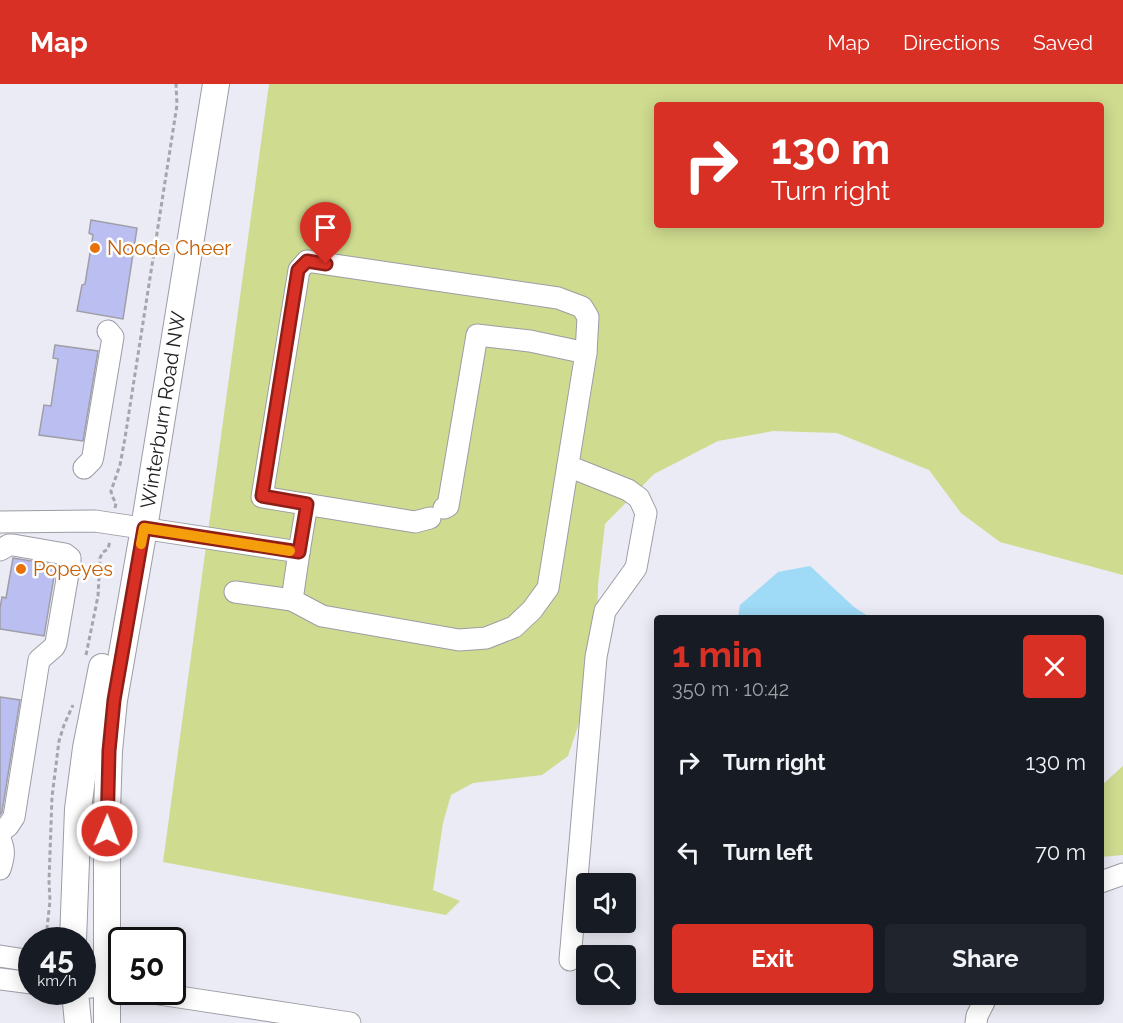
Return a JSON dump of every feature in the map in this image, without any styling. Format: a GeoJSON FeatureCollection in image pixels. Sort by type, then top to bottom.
{"type":"FeatureCollection","features":[{"type":"Feature","properties":{"kind":"main road","name":"Winterburn Road NW"},"geometry":{"type":"LineString","coordinates":[[73,927],[78,809],[86,748],[128,521],[198,84]]}},
{"type":"Feature","properties":{"kind":"main road","name":"Winterburn Road NW"},"geometry":{"type":"LineString","coordinates":[[107,1023],[104,987],[109,751],[128,521],[216,84]]}},
{"type":"Feature","properties":{"kind":"main road"},"geometry":{"type":"LineString","coordinates":[[86,748],[90,799],[91,928],[95,962],[104,987]]}},
{"type":"Feature","properties":{"kind":"main road"},"geometry":{"type":"LineString","coordinates":[[76,1005],[78,1023]]}},
{"type":"Feature","properties":{"kind":"street"},"geometry":{"type":"LineString","coordinates":[[235,592],[292,600],[322,616],[459,640],[486,638],[514,627],[532,610],[548,588],[586,353],[588,317],[582,307],[558,298],[307,261],[298,270],[262,496],[415,522],[437,513],[448,506],[477,334],[530,341],[586,353]]}},
{"type":"Feature","properties":{"kind":"street"},"geometry":{"type":"LineString","coordinates":[[84,468],[93,456],[112,337],[108,331]]}},
{"type":"Feature","properties":{"kind":"street"},"geometry":{"type":"LineString","coordinates":[[568,466],[628,490],[639,498],[646,513],[636,568],[605,611],[596,657],[570,960]]}},
{"type":"Feature","properties":{"kind":"street"},"geometry":{"type":"LineString","coordinates":[[292,600],[307,504]]}},
{"type":"Feature","properties":{"kind":"street"},"geometry":{"type":"LineString","coordinates":[[0,522],[128,521],[299,552]]}},
{"type":"Feature","properties":{"kind":"street"},"geometry":{"type":"LineString","coordinates":[[0,550],[13,545],[65,554],[70,558],[70,562],[56,643],[39,660],[14,817],[0,832]]}},
{"type":"Feature","properties":{"kind":"street"},"geometry":{"type":"LineString","coordinates":[[0,839],[4,854],[0,868]]}},
{"type":"Feature","properties":{"kind":"street"},"geometry":{"type":"LineString","coordinates":[[1104,881],[1123,874]]}},
{"type":"Feature","properties":{"kind":"street"},"geometry":{"type":"LineString","coordinates":[[0,956],[18,959]]}},
{"type":"Feature","properties":{"kind":"street"},"geometry":{"type":"LineString","coordinates":[[0,979],[18,981]]}},
{"type":"Feature","properties":{"kind":"street"},"geometry":{"type":"LineString","coordinates":[[186,998],[337,1022]]}},
{"type":"Feature","properties":{"kind":"street"},"geometry":{"type":"LineString","coordinates":[[975,1023],[982,1005]]}},
{"type":"Feature","properties":{"kind":"path"},"geometry":{"type":"LineString","coordinates":[[128,521],[111,491],[120,465],[127,426],[177,105],[176,84]]}},
{"type":"Feature","properties":{"kind":"green space"},"geometry":{"type":"Polygon","coordinates":[[[269,84],[1123,84],[1123,575],[1000,542],[961,513],[929,470],[837,433],[773,431],[718,441],[654,474],[605,524],[598,585],[597,644],[587,699],[568,756],[542,775],[473,783],[451,795],[443,823],[433,890],[460,901],[446,915],[163,862],[269,84]]]}},
{"type":"Feature","properties":{"kind":"green space"},"geometry":{"type":"Polygon","coordinates":[[[1123,766],[1123,855],[1104,857],[1104,783],[1123,766]]]}},
{"type":"Feature","properties":{"kind":"water"},"geometry":{"type":"Polygon","coordinates":[[[810,566],[854,607],[866,615],[738,615],[740,605],[778,572],[810,566]]]}},
{"type":"Feature","properties":{"kind":"building"},"geometry":{"type":"Polygon","coordinates":[[[91,220],[137,228],[123,319],[77,311],[82,285],[85,284],[93,235],[89,233],[91,220]]]}},
{"type":"Feature","properties":{"kind":"building"},"geometry":{"type":"Polygon","coordinates":[[[55,345],[98,351],[83,441],[39,435],[44,405],[51,406],[58,359],[53,358],[55,345]]]}},
{"type":"Feature","properties":{"kind":"building"},"geometry":{"type":"Polygon","coordinates":[[[13,558],[56,565],[44,636],[0,629],[2,597],[6,598],[13,558]]]}},
{"type":"Feature","properties":{"kind":"building"},"geometry":{"type":"Polygon","coordinates":[[[0,697],[20,700],[0,815],[0,697]]]}},
{"type":"Feature","properties":{"kind":"slow traffic"},"geometry":{"type":"LineString","coordinates":[[141,544],[144,528],[290,551]]}},
{"type":"Feature","properties":{"kind":"place","name":"Noode Cheer"},"geometry":{"type":"Point","coordinates":[95,248]}},
{"type":"Feature","properties":{"kind":"place","name":"Popeyes"},"geometry":{"type":"Point","coordinates":[21,569]}},
{"type":"Feature","properties":{"kind":"route"},"geometry":{"type":"LineString","coordinates":[[107,831],[109,751],[114,700],[144,528],[299,552],[307,504],[262,496],[298,270],[307,261],[326,264]]}}]}
